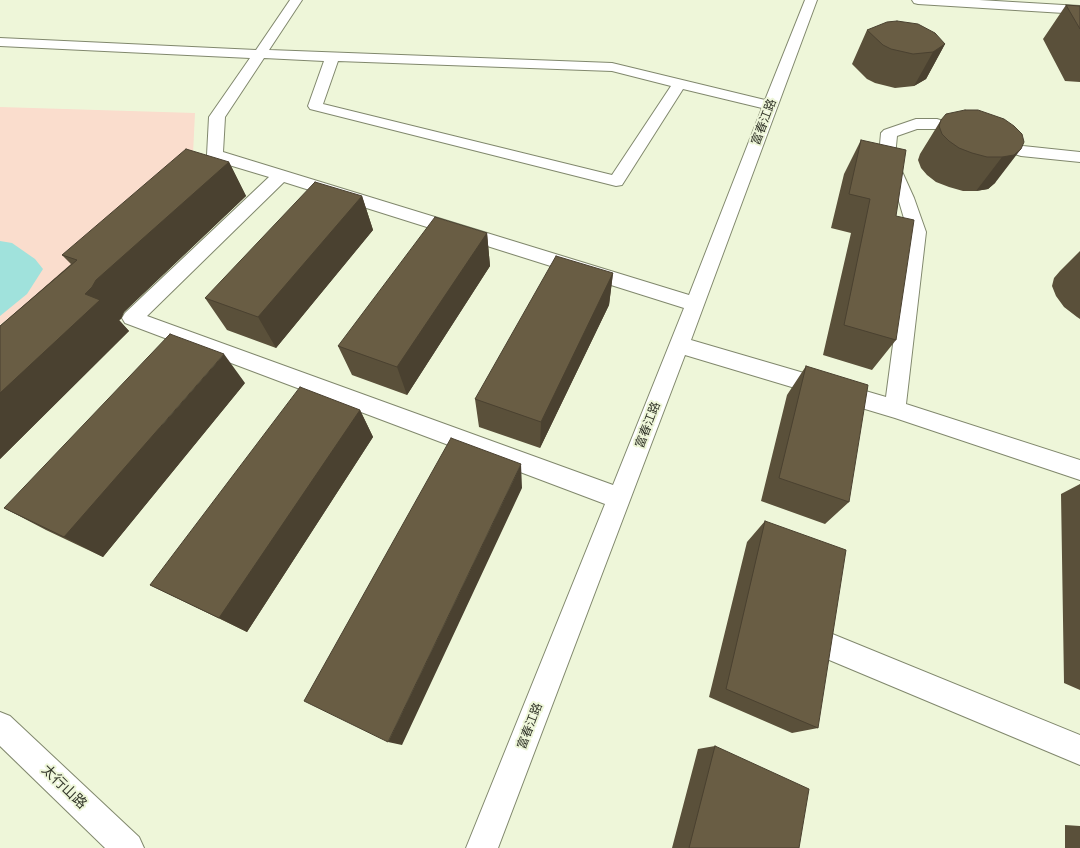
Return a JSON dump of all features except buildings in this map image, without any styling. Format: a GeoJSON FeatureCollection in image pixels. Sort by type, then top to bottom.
{"type":"FeatureCollection","features":[{"type":"Feature","properties":{"kind":"street"},"geometry":{"type":"LineString","coordinates":[[296,0],[217,117],[215,155],[695,304]]}},
{"type":"Feature","properties":{"kind":"street","name":"富春江路"},"geometry":{"type":"LineString","coordinates":[[482,848],[695,304],[811,0]]}},
{"type":"Feature","properties":{"kind":"street"},"geometry":{"type":"LineString","coordinates":[[918,0],[1080,10]]}},
{"type":"Feature","properties":{"kind":"street"},"geometry":{"type":"LineString","coordinates":[[0,42],[332,57],[612,67],[770,106]]}},
{"type":"Feature","properties":{"kind":"street"},"geometry":{"type":"LineString","coordinates":[[332,57],[315,106],[616,181],[679,84]]}},
{"type":"Feature","properties":{"kind":"street"},"geometry":{"type":"LineString","coordinates":[[895,409],[916,232],[906,198],[887,156],[889,133],[916,124],[937,124],[1021,151],[1080,157]]}},
{"type":"Feature","properties":{"kind":"street"},"geometry":{"type":"LineString","coordinates":[[281,175],[132,318],[619,498]]}},
{"type":"Feature","properties":{"kind":"street"},"geometry":{"type":"LineString","coordinates":[[679,345],[895,409],[1080,470]]}},
{"type":"Feature","properties":{"kind":"street"},"geometry":{"type":"LineString","coordinates":[[825,644],[1080,750]]}},
{"type":"Feature","properties":{"kind":"street","name":"太行山路"},"geometry":{"type":"LineString","coordinates":[[0,726],[128,848]]}},
{"type":"Feature","properties":{"kind":"shaded area"},"geometry":{"type":"Polygon","coordinates":[[[0,107],[195,113],[192,174],[0,325],[0,107]]]}},
{"type":"Feature","properties":{"kind":"water"},"geometry":{"type":"Polygon","coordinates":[[[0,241],[12,243],[35,259],[43,269],[27,294],[0,316],[0,241]]]}}]}
